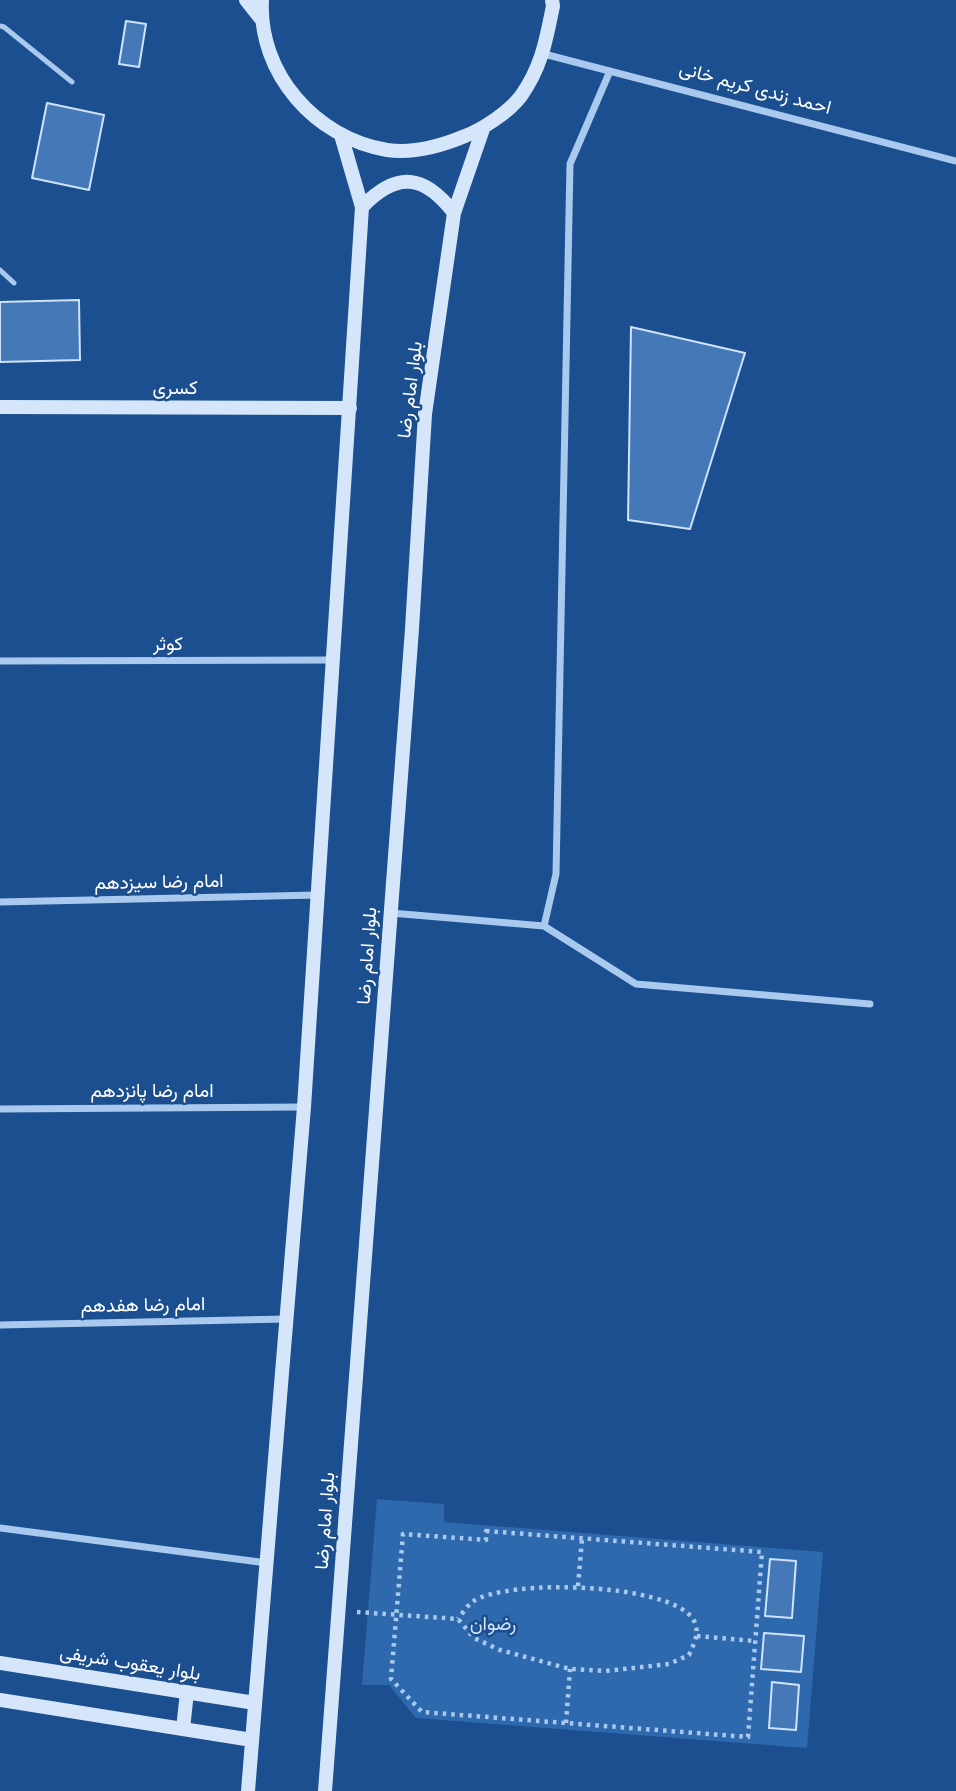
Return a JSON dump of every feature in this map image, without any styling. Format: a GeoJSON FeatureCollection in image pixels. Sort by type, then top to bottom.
{"type":"FeatureCollection","features":[{"type":"Feature","properties":{"kind":"main road"},"geometry":{"type":"LineString","coordinates":[[246,0],[261,19]]}},
{"type":"Feature","properties":{"kind":"main road"},"geometry":{"type":"LineString","coordinates":[[262,0],[261,19],[273,66],[301,106],[341,135],[388,150],[437,147],[482,129],[520,97],[544,54],[552,0]]}},
{"type":"Feature","properties":{"kind":"main road","name":"بلوار امام رضا"},"geometry":{"type":"LineString","coordinates":[[325,1791],[391,913],[425,414],[454,213],[482,129]]}},
{"type":"Feature","properties":{"kind":"main road"},"geometry":{"type":"LineString","coordinates":[[248,1791],[319,895],[362,207],[341,135]]}},
{"type":"Feature","properties":{"kind":"main road"},"geometry":{"type":"LineString","coordinates":[[362,207],[374,194],[387,187],[402,182],[419,183],[440,195],[454,213]]}},
{"type":"Feature","properties":{"kind":"main road","name":"کسری"},"geometry":{"type":"LineString","coordinates":[[0,407],[350,408]]}},
{"type":"Feature","properties":{"kind":"main road","name":"بلوار یعقوب شریفی"},"geometry":{"type":"LineString","coordinates":[[0,1663],[255,1703]]}},
{"type":"Feature","properties":{"kind":"main road"},"geometry":{"type":"LineString","coordinates":[[183,1729],[187,1692]]}},
{"type":"Feature","properties":{"kind":"main road"},"geometry":{"type":"LineString","coordinates":[[0,1700],[252,1740]]}},
{"type":"Feature","properties":{"kind":"street","name":"احمد زندی کریم خانی"},"geometry":{"type":"LineString","coordinates":[[544,54],[956,161]]}},
{"type":"Feature","properties":{"kind":"street"},"geometry":{"type":"LineString","coordinates":[[544,926],[556,874],[570,164],[610,71]]}},
{"type":"Feature","properties":{"kind":"street","name":"کوثر"},"geometry":{"type":"LineString","coordinates":[[0,661],[335,660]]}},
{"type":"Feature","properties":{"kind":"street","name":"امام رضا سیزدهم"},"geometry":{"type":"LineString","coordinates":[[0,902],[319,895]]}},
{"type":"Feature","properties":{"kind":"street"},"geometry":{"type":"LineString","coordinates":[[391,913],[544,926],[636,984],[870,1004]]}},
{"type":"Feature","properties":{"kind":"street","name":"امام رضا پانزدهم"},"geometry":{"type":"LineString","coordinates":[[0,1109],[303,1107]]}},
{"type":"Feature","properties":{"kind":"street","name":"امام رضا هفدهم"},"geometry":{"type":"LineString","coordinates":[[0,1325],[287,1319]]}},
{"type":"Feature","properties":{"kind":"street"},"geometry":{"type":"LineString","coordinates":[[0,1528],[267,1563]]}},
{"type":"Feature","properties":{"kind":"lane"},"geometry":{"type":"LineString","coordinates":[[0,26],[72,82]]}},
{"type":"Feature","properties":{"kind":"lane"},"geometry":{"type":"LineString","coordinates":[[0,270],[14,283]]}},
{"type":"Feature","properties":{"kind":"path"},"geometry":{"type":"LineString","coordinates":[[486,1531],[762,1552],[748,1737],[422,1712],[391,1679],[396,1615],[403,1534],[486,1540],[486,1531]]}},
{"type":"Feature","properties":{"kind":"path"},"geometry":{"type":"LineString","coordinates":[[578,1586],[582,1539]]}},
{"type":"Feature","properties":{"kind":"path"},"geometry":{"type":"LineString","coordinates":[[339,1611],[458,1619],[474,1638],[500,1650],[570,1669],[606,1671],[669,1664],[689,1655],[697,1636],[693,1619],[672,1604],[617,1591],[578,1586],[500,1592],[472,1602],[458,1619]]}},
{"type":"Feature","properties":{"kind":"path"},"geometry":{"type":"LineString","coordinates":[[697,1636],[755,1641]]}},
{"type":"Feature","properties":{"kind":"path"},"geometry":{"type":"LineString","coordinates":[[566,1723],[570,1669]]}},
{"type":"Feature","properties":{"kind":"green space","name":"رضوان"},"geometry":{"type":"Polygon","coordinates":[[[377,1499],[444,1504],[444,1522],[823,1552],[807,1748],[416,1718],[389,1685],[362,1685],[377,1499]]]}},
{"type":"Feature","properties":{"kind":"building"},"geometry":{"type":"Polygon","coordinates":[[[126,21],[146,24],[139,67],[119,64],[126,21]]]}},
{"type":"Feature","properties":{"kind":"building"},"geometry":{"type":"Polygon","coordinates":[[[47,103],[104,115],[89,190],[32,178],[47,103]]]}},
{"type":"Feature","properties":{"kind":"building"},"geometry":{"type":"Polygon","coordinates":[[[79,300],[80,360],[0,362],[0,302],[79,300]]]}},
{"type":"Feature","properties":{"kind":"building"},"geometry":{"type":"Polygon","coordinates":[[[631,327],[745,353],[690,529],[628,520],[631,327]]]}},
{"type":"Feature","properties":{"kind":"building"},"geometry":{"type":"Polygon","coordinates":[[[770,1559],[796,1561],[792,1618],[765,1616],[770,1559]]]}},
{"type":"Feature","properties":{"kind":"building"},"geometry":{"type":"Polygon","coordinates":[[[764,1633],[804,1636],[801,1672],[761,1669],[764,1633]]]}},
{"type":"Feature","properties":{"kind":"building"},"geometry":{"type":"Polygon","coordinates":[[[772,1682],[799,1685],[796,1730],[769,1728],[772,1682]]]}}]}
